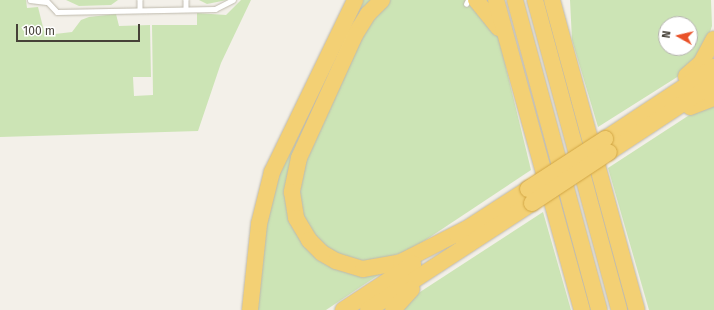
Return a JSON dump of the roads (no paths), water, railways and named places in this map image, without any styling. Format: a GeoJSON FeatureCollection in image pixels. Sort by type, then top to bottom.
{"type":"FeatureCollection","features":[{"type":"Feature","properties":{"kind":"highway"},"geometry":{"type":"LineString","coordinates":[[250,310],[268,207],[280,151],[356,0]]}},
{"type":"Feature","properties":{"kind":"highway"},"geometry":{"type":"LineString","coordinates":[[382,0],[358,30],[299,158],[292,192],[296,218],[309,240],[322,253],[336,261],[363,269],[401,262],[530,196]]}},
{"type":"Feature","properties":{"kind":"highway"},"geometry":{"type":"LineString","coordinates":[[496,0],[582,310]]}},
{"type":"Feature","properties":{"kind":"highway"},"geometry":{"type":"LineString","coordinates":[[515,0],[599,310]]}},
{"type":"Feature","properties":{"kind":"highway"},"geometry":{"type":"LineString","coordinates":[[535,0],[619,310]]}},
{"type":"Feature","properties":{"kind":"highway"},"geometry":{"type":"LineString","coordinates":[[552,0],[637,310]]}},
{"type":"Feature","properties":{"kind":"highway"},"geometry":{"type":"LineString","coordinates":[[565,0],[570,63]]}},
{"type":"Feature","properties":{"kind":"highway"},"geometry":{"type":"LineString","coordinates":[[470,2],[493,17],[514,63]]}},
{"type":"Feature","properties":{"kind":"highway"},"geometry":{"type":"LineString","coordinates":[[641,122],[642,107],[701,63],[714,39]]}},
{"type":"Feature","properties":{"kind":"highway"},"geometry":{"type":"LineString","coordinates":[[368,310],[432,268],[530,196],[641,122],[714,66]]}},
{"type":"Feature","properties":{"kind":"highway"},"geometry":{"type":"LineString","coordinates":[[641,122],[714,83]]}},
{"type":"Feature","properties":{"kind":"highway"},"geometry":{"type":"LineString","coordinates":[[641,122],[656,130],[696,104],[714,98]]}},
{"type":"Feature","properties":{"kind":"highway"},"geometry":{"type":"LineString","coordinates":[[343,310],[466,229]]}},
{"type":"Feature","properties":{"kind":"highway"},"geometry":{"type":"LineString","coordinates":[[393,310],[432,268]]}},
{"type":"Feature","properties":{"kind":"highway"},"geometry":{"type":"LineString","coordinates":[[628,277],[644,310]]}},
{"type":"Feature","properties":{"kind":"lane"},"geometry":{"type":"LineString","coordinates":[[30,0],[46,1],[57,12],[224,8],[234,0]]}},
{"type":"Feature","properties":{"kind":"lane"},"geometry":{"type":"LineString","coordinates":[[140,0],[140,10]]}},
{"type":"Feature","properties":{"kind":"lane"},"geometry":{"type":"LineString","coordinates":[[186,0],[186,9]]}}]}
